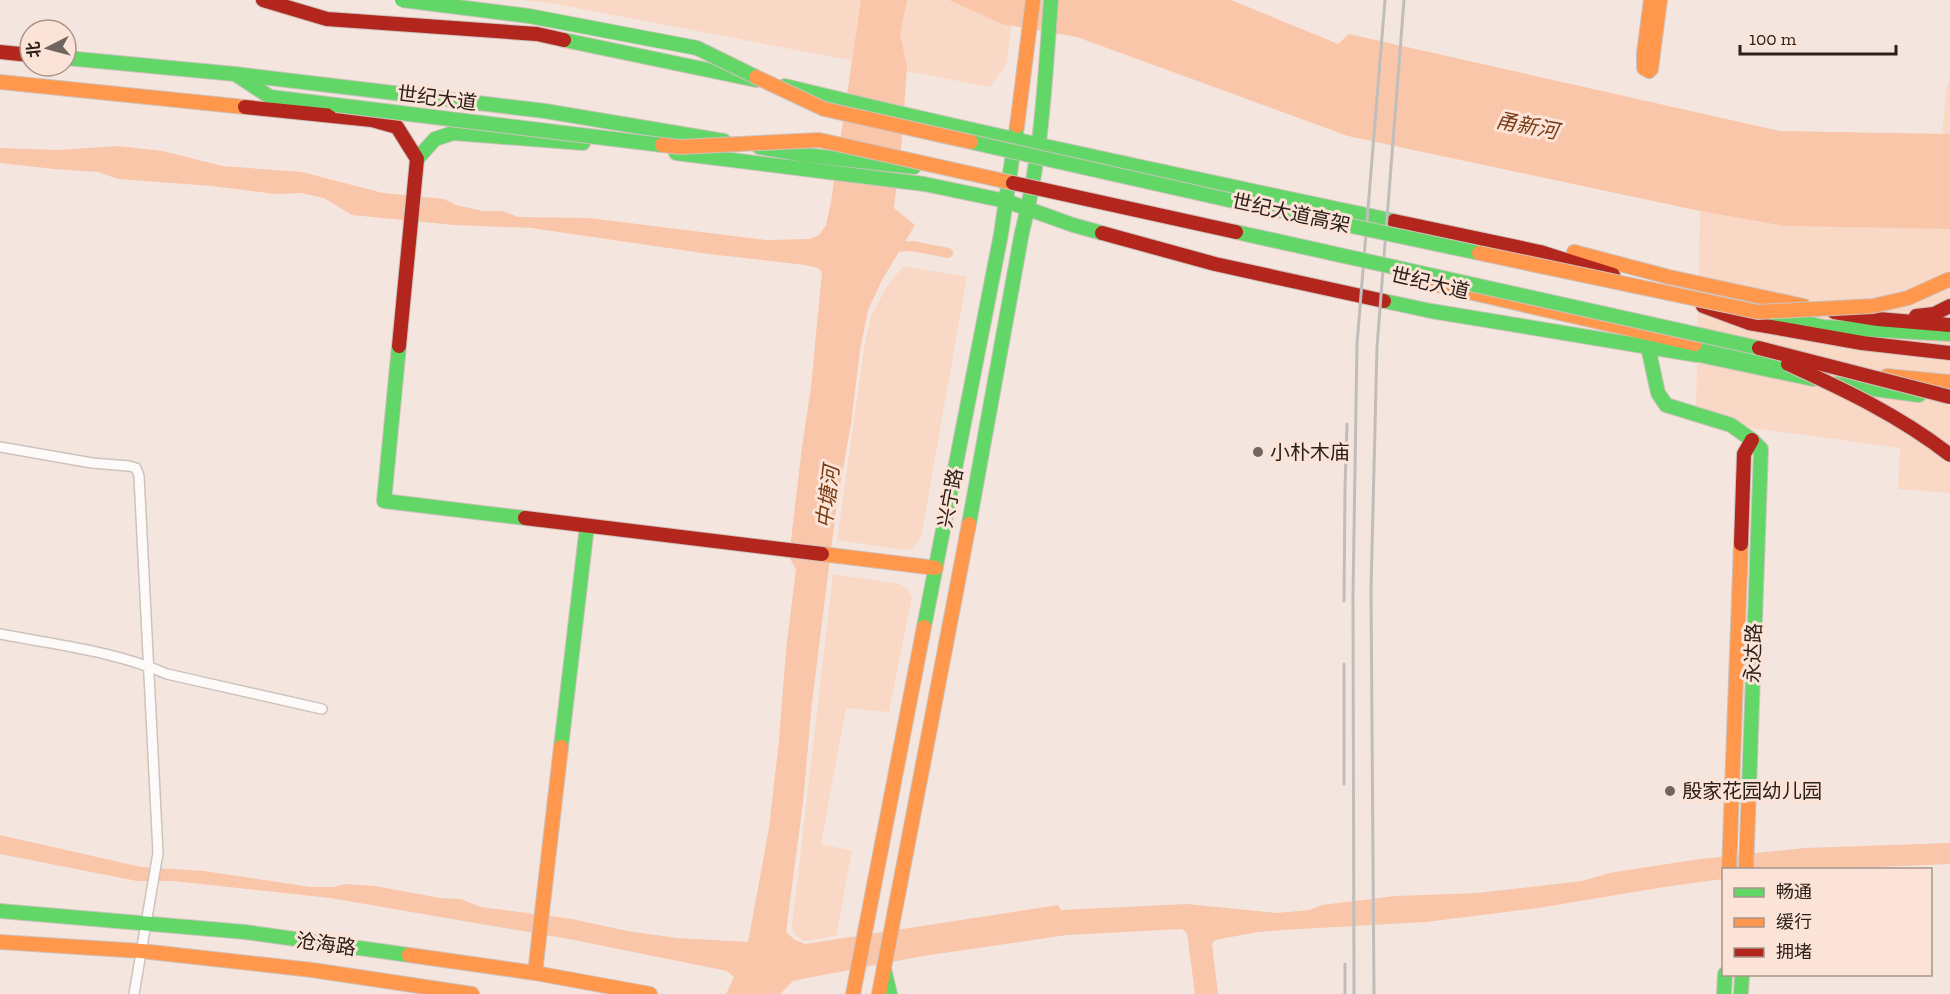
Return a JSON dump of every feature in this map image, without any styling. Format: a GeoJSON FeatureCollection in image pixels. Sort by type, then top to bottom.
{"type":"FeatureCollection","features":[{"type":"Feature","properties":{"kind":"main road"},"geometry":{"type":"LineString","coordinates":[[263,0],[327,19],[537,34],[819,94],[1104,160],[1540,252],[1654,288],[1749,323],[1862,343],[1950,353]]}},
{"type":"Feature","properties":{"kind":"main road","name":"世纪大道高架"},"geometry":{"type":"LineString","coordinates":[[402,0],[529,16],[697,48],[824,109],[1229,200],[1758,312]]}},
{"type":"Feature","properties":{"kind":"main road","name":"兴宁路"},"geometry":{"type":"LineString","coordinates":[[853,994],[991,292],[1007,195],[1033,0]]}},
{"type":"Feature","properties":{"kind":"main road","name":"兴宁路"},"geometry":{"type":"LineString","coordinates":[[879,994],[957,592],[1020,254],[1022,232],[1032,194],[1040,144],[1051,0]]}},
{"type":"Feature","properties":{"kind":"main road"},"geometry":{"type":"LineString","coordinates":[[1651,0],[1644,65],[1649,71],[1660,0]]}},
{"type":"Feature","properties":{"kind":"main road"},"geometry":{"type":"LineString","coordinates":[[0,52],[18,54]]}},
{"type":"Feature","properties":{"kind":"main road","name":"世纪大道"},"geometry":{"type":"LineString","coordinates":[[78,59],[235,74],[545,111],[805,155],[913,167],[1007,195],[1032,194],[1740,354],[1836,371],[1950,382]]}},
{"type":"Feature","properties":{"kind":"main road","name":"世纪大道高架"},"geometry":{"type":"LineString","coordinates":[[235,74],[270,97],[680,147],[819,140],[1750,345]]}},
{"type":"Feature","properties":{"kind":"main road"},"geometry":{"type":"LineString","coordinates":[[0,82],[372,120],[397,127],[405,136],[417,159]]}},
{"type":"Feature","properties":{"kind":"main road"},"geometry":{"type":"LineString","coordinates":[[936,568],[384,501],[417,159],[430,141],[444,133],[461,132],[631,147],[1007,195],[1028,208],[1073,225],[1215,264],[1431,311],[1704,356],[1888,392],[1950,398]]}},
{"type":"Feature","properties":{"kind":"main road"},"geometry":{"type":"LineString","coordinates":[[1540,252],[1573,252],[1669,277],[1822,310],[1878,319],[1950,325]]}},
{"type":"Feature","properties":{"kind":"main road"},"geometry":{"type":"LineString","coordinates":[[1758,312],[1873,306],[1908,298],[1950,279]]}},
{"type":"Feature","properties":{"kind":"main road"},"geometry":{"type":"LineString","coordinates":[[1878,319],[1934,314],[1950,306]]}},
{"type":"Feature","properties":{"kind":"main road"},"geometry":{"type":"LineString","coordinates":[[1758,312],[1824,327],[1950,333]]}},
{"type":"Feature","properties":{"kind":"main road"},"geometry":{"type":"LineString","coordinates":[[1646,332],[1704,356]]}},
{"type":"Feature","properties":{"kind":"main road"},"geometry":{"type":"LineString","coordinates":[[1750,345],[1950,398]]}},
{"type":"Feature","properties":{"kind":"main road"},"geometry":{"type":"LineString","coordinates":[[1750,345],[1864,400],[1927,436],[1950,455]]}},
{"type":"Feature","properties":{"kind":"main road"},"geometry":{"type":"LineString","coordinates":[[1648,347],[1658,393],[1666,405],[1731,425],[1752,440]]}},
{"type":"Feature","properties":{"kind":"main road","name":"永达路"},"geometry":{"type":"LineString","coordinates":[[1729,868],[1744,454],[1752,440],[1761,449],[1746,868]]}},
{"type":"Feature","properties":{"kind":"main road"},"geometry":{"type":"LineString","coordinates":[[535,973],[587,526]]}},
{"type":"Feature","properties":{"kind":"main road","name":"沧海路"},"geometry":{"type":"LineString","coordinates":[[0,911],[245,932],[535,973],[650,994]]}},
{"type":"Feature","properties":{"kind":"main road","name":"沧海路"},"geometry":{"type":"LineString","coordinates":[[0,942],[141,951],[312,970],[472,994]]}},
{"type":"Feature","properties":{"kind":"main road"},"geometry":{"type":"LineString","coordinates":[[884,969],[890,994]]}},
{"type":"Feature","properties":{"kind":"main road"},"geometry":{"type":"LineString","coordinates":[[1724,994],[1725,976]]}},
{"type":"Feature","properties":{"kind":"main road"},"geometry":{"type":"LineString","coordinates":[[1742,976],[1742,994]]}},
{"type":"Feature","properties":{"kind":"street"},"geometry":{"type":"LineString","coordinates":[[0,447],[92,463],[129,466],[136,468],[139,476],[157,862],[134,994]]}},
{"type":"Feature","properties":{"kind":"street"},"geometry":{"type":"LineString","coordinates":[[0,634],[98,652],[167,674],[322,708]]}},
{"type":"Feature","properties":{"kind":"shaded area"},"geometry":{"type":"Polygon","coordinates":[[[524,0],[1014,0],[1007,63],[990,87],[550,3],[524,0]]]}},
{"type":"Feature","properties":{"kind":"shaded area"},"geometry":{"type":"Polygon","coordinates":[[[1950,77],[1950,134],[1942,134],[1946,91],[1950,77]]]}},
{"type":"Feature","properties":{"kind":"shaded area"},"geometry":{"type":"Polygon","coordinates":[[[1700,211],[1784,226],[1950,229],[1950,493],[1898,489],[1900,448],[1752,428],[1696,407],[1700,211]]]}},
{"type":"Feature","properties":{"kind":"shaded area"},"geometry":{"type":"Polygon","coordinates":[[[904,266],[967,277],[921,538],[912,549],[903,550],[837,540],[865,342],[871,317],[888,284],[904,266]]]}},
{"type":"Feature","properties":{"kind":"shaded area"},"geometry":{"type":"Polygon","coordinates":[[[833,574],[900,584],[908,590],[912,597],[889,712],[846,708],[821,844],[852,851],[836,936],[804,941],[793,933],[792,926],[833,574]]]}},
{"type":"Feature","properties":{"kind":"water","name":"中塘河"},"geometry":{"type":"Polygon","coordinates":[[[861,0],[907,0],[900,34],[907,67],[894,208],[915,225],[882,280],[868,310],[860,350],[851,424],[837,502],[786,932],[795,940],[805,944],[1058,905],[1061,910],[1187,904],[1277,913],[1310,910],[1322,905],[1395,896],[1477,893],[1582,881],[1609,873],[1700,859],[1805,848],[1950,843],[1950,864],[1854,868],[1722,868],[1722,879],[1538,908],[1426,922],[1258,932],[1215,940],[1212,944],[1218,994],[1195,994],[1187,933],[1182,929],[1067,935],[923,956],[807,978],[793,981],[780,994],[726,994],[734,977],[727,971],[569,939],[330,898],[174,881],[137,881],[0,854],[0,835],[141,867],[204,871],[311,887],[334,887],[345,884],[375,886],[440,898],[461,899],[481,907],[572,919],[627,931],[677,938],[748,942],[769,828],[779,740],[786,650],[796,569],[789,557],[811,387],[822,272],[818,268],[805,265],[709,254],[531,228],[454,225],[352,215],[324,198],[301,193],[275,194],[212,186],[118,179],[98,172],[0,163],[0,148],[59,150],[117,146],[163,151],[222,166],[302,172],[383,193],[444,199],[456,205],[483,211],[503,211],[518,217],[589,218],[767,240],[810,239],[819,235],[826,225],[861,0]]]}},
{"type":"Feature","properties":{"kind":"water","name":"甬新河"},"geometry":{"type":"Polygon","coordinates":[[[949,0],[1231,0],[1338,44],[1349,34],[1780,131],[1950,134],[1950,229],[1784,226],[1700,211],[1348,136],[1077,37],[1002,24],[949,0]]]}},
{"type":"Feature","properties":{"kind":"waterway"},"geometry":{"type":"LineString","coordinates":[[889,247],[912,246],[948,253]]}},
{"type":"Feature","properties":{"kind":"railway"},"geometry":{"type":"LineString","coordinates":[[1354,994],[1353,595],[1357,344],[1385,0]]}},
{"type":"Feature","properties":{"kind":"railway"},"geometry":{"type":"LineString","coordinates":[[1374,994],[1371,589],[1377,347],[1404,0]]}},
{"type":"Feature","properties":{"kind":"railway"},"geometry":{"type":"LineString","coordinates":[[1344,601],[1347,424]]}},
{"type":"Feature","properties":{"kind":"railway"},"geometry":{"type":"LineString","coordinates":[[1344,664],[1344,784]]}},
{"type":"Feature","properties":{"kind":"railway"},"geometry":{"type":"LineString","coordinates":[[1345,964],[1345,994]]}},
{"type":"Feature","properties":{"kind":"traffic: fast"},"geometry":{"type":"LineString","coordinates":[[402,0],[529,16],[697,48],[756,77]]}},
{"type":"Feature","properties":{"kind":"traffic: fast"},"geometry":{"type":"LineString","coordinates":[[969,524],[1034,175],[1042,117],[1051,0]]}},
{"type":"Feature","properties":{"kind":"traffic: fast"},"geometry":{"type":"LineString","coordinates":[[564,40],[756,80]]}},
{"type":"Feature","properties":{"kind":"traffic: fast"},"geometry":{"type":"LineString","coordinates":[[78,59],[235,74],[270,97],[336,105]]}},
{"type":"Feature","properties":{"kind":"traffic: fast"},"geometry":{"type":"LineString","coordinates":[[235,74],[545,111],[724,141]]}},
{"type":"Feature","properties":{"kind":"traffic: fast"},"geometry":{"type":"LineString","coordinates":[[785,86],[1013,139],[1394,221]]}},
{"type":"Feature","properties":{"kind":"traffic: fast"},"geometry":{"type":"LineString","coordinates":[[336,105],[662,145]]}},
{"type":"Feature","properties":{"kind":"traffic: fast"},"geometry":{"type":"LineString","coordinates":[[924,627],[1001,234],[1017,126]]}},
{"type":"Feature","properties":{"kind":"traffic: fast"},"geometry":{"type":"LineString","coordinates":[[417,159],[435,139],[453,133],[583,143]]}},
{"type":"Feature","properties":{"kind":"traffic: fast"},"geometry":{"type":"LineString","coordinates":[[971,142],[1479,253]]}},
{"type":"Feature","properties":{"kind":"traffic: fast"},"geometry":{"type":"LineString","coordinates":[[759,147],[805,155],[914,167]]}},
{"type":"Feature","properties":{"kind":"traffic: fast"},"geometry":{"type":"LineString","coordinates":[[676,153],[924,184],[1006,201],[1102,233]]}},
{"type":"Feature","properties":{"kind":"traffic: fast"},"geometry":{"type":"LineString","coordinates":[[1236,232],[1759,348]]}},
{"type":"Feature","properties":{"kind":"traffic: fast"},"geometry":{"type":"LineString","coordinates":[[1384,301],[1431,311],[1697,355]]}},
{"type":"Feature","properties":{"kind":"traffic: fast"},"geometry":{"type":"LineString","coordinates":[[1766,314],[1824,327],[1950,334]]}},
{"type":"Feature","properties":{"kind":"traffic: fast"},"geometry":{"type":"LineString","coordinates":[[1695,344],[1789,363]]}},
{"type":"Feature","properties":{"kind":"traffic: fast"},"geometry":{"type":"LineString","coordinates":[[399,346],[384,501],[525,518]]}},
{"type":"Feature","properties":{"kind":"traffic: fast"},"geometry":{"type":"LineString","coordinates":[[1648,347],[1658,393],[1666,405],[1731,425],[1761,449],[1749,788]]}},
{"type":"Feature","properties":{"kind":"traffic: fast"},"geometry":{"type":"LineString","coordinates":[[1685,348],[1704,356],[1813,379]]}},
{"type":"Feature","properties":{"kind":"traffic: fast"},"geometry":{"type":"LineString","coordinates":[[1836,384],[1919,395]]}},
{"type":"Feature","properties":{"kind":"traffic: fast"},"geometry":{"type":"LineString","coordinates":[[561,747],[587,526]]}},
{"type":"Feature","properties":{"kind":"traffic: fast"},"geometry":{"type":"LineString","coordinates":[[0,911],[245,932],[409,955]]}},
{"type":"Feature","properties":{"kind":"traffic: fast"},"geometry":{"type":"LineString","coordinates":[[884,969],[890,994]]}},
{"type":"Feature","properties":{"kind":"traffic: fast"},"geometry":{"type":"LineString","coordinates":[[1724,994],[1725,976]]}},
{"type":"Feature","properties":{"kind":"traffic: fast"},"geometry":{"type":"LineString","coordinates":[[1741,994],[1742,976]]}},
{"type":"Feature","properties":{"kind":"traffic: slow"},"geometry":{"type":"LineString","coordinates":[[1017,126],[1033,0]]}},
{"type":"Feature","properties":{"kind":"traffic: slow"},"geometry":{"type":"LineString","coordinates":[[1651,0],[1644,53],[1644,68],[1649,71],[1660,0]]}},
{"type":"Feature","properties":{"kind":"traffic: slow"},"geometry":{"type":"LineString","coordinates":[[756,77],[824,109],[971,142]]}},
{"type":"Feature","properties":{"kind":"traffic: slow"},"geometry":{"type":"LineString","coordinates":[[0,82],[245,107]]}},
{"type":"Feature","properties":{"kind":"traffic: slow"},"geometry":{"type":"LineString","coordinates":[[662,145],[680,147],[819,140],[1013,183]]}},
{"type":"Feature","properties":{"kind":"traffic: slow"},"geometry":{"type":"LineString","coordinates":[[1574,252],[1669,277],[1804,306]]}},
{"type":"Feature","properties":{"kind":"traffic: slow"},"geometry":{"type":"LineString","coordinates":[[1479,253],[1758,312],[1873,306],[1908,298],[1950,279]]}},
{"type":"Feature","properties":{"kind":"traffic: slow"},"geometry":{"type":"LineString","coordinates":[[1412,279],[1695,344]]}},
{"type":"Feature","properties":{"kind":"traffic: slow"},"geometry":{"type":"LineString","coordinates":[[1887,376],[1950,382]]}},
{"type":"Feature","properties":{"kind":"traffic: slow"},"geometry":{"type":"LineString","coordinates":[[879,994],[969,524]]}},
{"type":"Feature","properties":{"kind":"traffic: slow"},"geometry":{"type":"LineString","coordinates":[[1729,868],[1741,544]]}},
{"type":"Feature","properties":{"kind":"traffic: slow"},"geometry":{"type":"LineString","coordinates":[[822,554],[936,568]]}},
{"type":"Feature","properties":{"kind":"traffic: slow"},"geometry":{"type":"LineString","coordinates":[[853,994],[924,627]]}},
{"type":"Feature","properties":{"kind":"traffic: slow"},"geometry":{"type":"LineString","coordinates":[[535,973],[561,747]]}},
{"type":"Feature","properties":{"kind":"traffic: slow"},"geometry":{"type":"LineString","coordinates":[[1746,868],[1749,788]]}},
{"type":"Feature","properties":{"kind":"traffic: slow"},"geometry":{"type":"LineString","coordinates":[[0,942],[141,951],[312,970],[472,994]]}},
{"type":"Feature","properties":{"kind":"traffic: slow"},"geometry":{"type":"LineString","coordinates":[[409,955],[535,973],[650,994]]}},
{"type":"Feature","properties":{"kind":"traffic: jam"},"geometry":{"type":"LineString","coordinates":[[263,0],[327,19],[537,34],[564,40]]}},
{"type":"Feature","properties":{"kind":"traffic: jam"},"geometry":{"type":"LineString","coordinates":[[0,52],[18,54]]}},
{"type":"Feature","properties":{"kind":"traffic: jam"},"geometry":{"type":"LineString","coordinates":[[245,107],[372,120],[397,127],[417,159],[399,346]]}},
{"type":"Feature","properties":{"kind":"traffic: jam"},"geometry":{"type":"LineString","coordinates":[[1013,183],[1236,232]]}},
{"type":"Feature","properties":{"kind":"traffic: jam"},"geometry":{"type":"LineString","coordinates":[[1394,221],[1540,252],[1613,275]]}},
{"type":"Feature","properties":{"kind":"traffic: jam"},"geometry":{"type":"LineString","coordinates":[[1102,233],[1215,264],[1384,301]]}},
{"type":"Feature","properties":{"kind":"traffic: jam"},"geometry":{"type":"LineString","coordinates":[[1703,306],[1749,323],[1862,343],[1950,353]]}},
{"type":"Feature","properties":{"kind":"traffic: jam"},"geometry":{"type":"LineString","coordinates":[[1916,316],[1934,314],[1950,306]]}},
{"type":"Feature","properties":{"kind":"traffic: jam"},"geometry":{"type":"LineString","coordinates":[[1834,312],[1878,319],[1950,325]]}},
{"type":"Feature","properties":{"kind":"traffic: jam"},"geometry":{"type":"LineString","coordinates":[[1759,348],[1950,397]]}},
{"type":"Feature","properties":{"kind":"traffic: jam"},"geometry":{"type":"LineString","coordinates":[[1788,364],[1892,416],[1950,455]]}},
{"type":"Feature","properties":{"kind":"traffic: jam"},"geometry":{"type":"LineString","coordinates":[[1741,544],[1744,454],[1752,440]]}},
{"type":"Feature","properties":{"kind":"traffic: jam"},"geometry":{"type":"LineString","coordinates":[[525,518],[822,554]]}},
{"type":"Feature","properties":{"kind":"place","name":"小朴木庙"},"geometry":{"type":"Point","coordinates":[1258,452]}},
{"type":"Feature","properties":{"kind":"place","name":"殷家花园幼儿园"},"geometry":{"type":"Point","coordinates":[1670,791]}}]}
